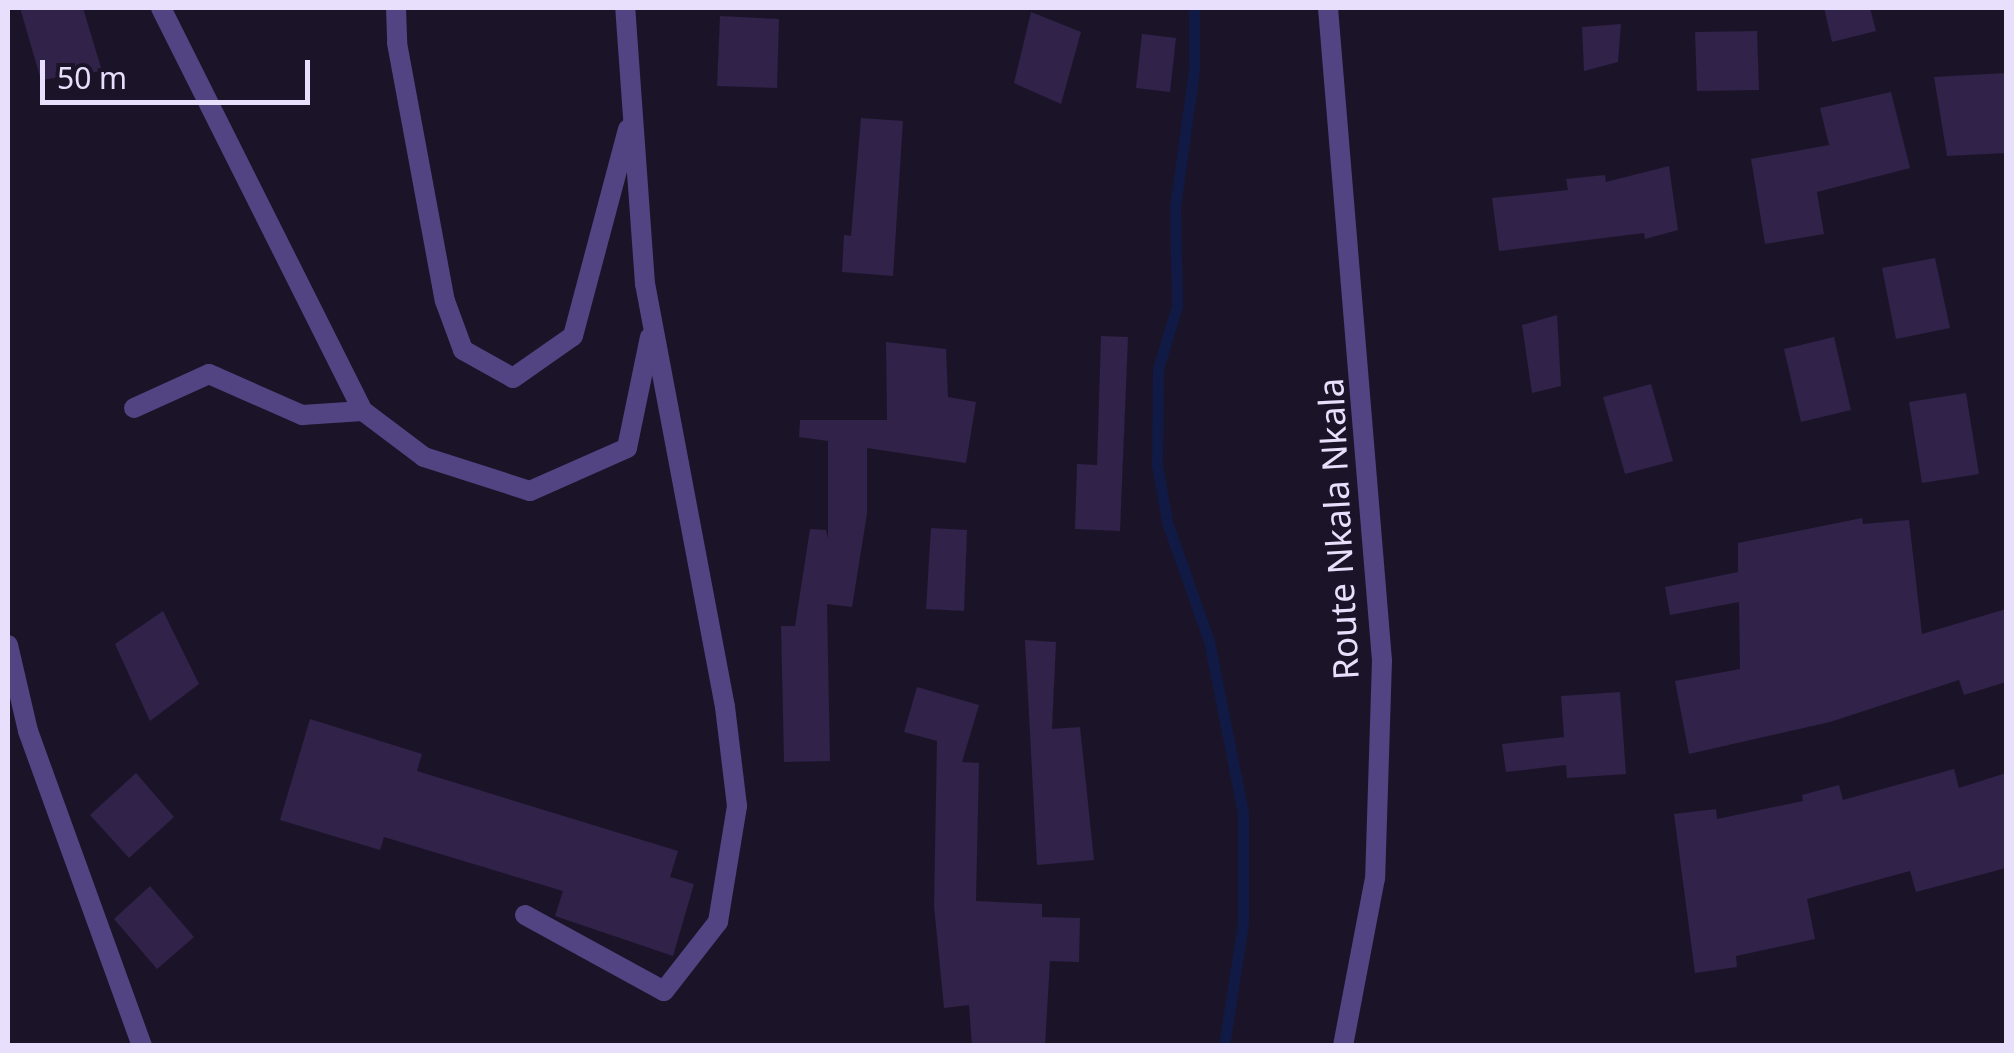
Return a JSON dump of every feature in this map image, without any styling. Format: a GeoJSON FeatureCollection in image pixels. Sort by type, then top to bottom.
{"type":"FeatureCollection","features":[{"type":"Feature","properties":{"kind":"street"},"geometry":{"type":"LineString","coordinates":[[161,8],[363,411],[424,457],[530,491],[627,448],[652,325]]}},
{"type":"Feature","properties":{"kind":"street"},"geometry":{"type":"LineString","coordinates":[[396,8],[397,42],[445,301],[463,350],[513,378],[573,336],[632,113]]}},
{"type":"Feature","properties":{"kind":"street"},"geometry":{"type":"LineString","coordinates":[[525,916],[664,991],[718,922],[736,806],[724,707],[652,325],[625,8]]}},
{"type":"Feature","properties":{"kind":"street","name":"Route Nkala Nkala"},"geometry":{"type":"LineString","coordinates":[[1328,8],[1382,660],[1374,878],[1343,1046]]}},
{"type":"Feature","properties":{"kind":"street"},"geometry":{"type":"LineString","coordinates":[[134,408],[208,374],[302,415],[363,411]]}},
{"type":"Feature","properties":{"kind":"street"},"geometry":{"type":"LineString","coordinates":[[8,645],[28,731],[142,1046]]}},
{"type":"Feature","properties":{"kind":"building"},"geometry":{"type":"Polygon","coordinates":[[[20,8],[83,8],[102,71],[41,80],[20,8]]]}},
{"type":"Feature","properties":{"kind":"building"},"geometry":{"type":"Polygon","coordinates":[[[1824,8],[1870,8],[1876,31],[1832,42],[1824,8]]]}},
{"type":"Feature","properties":{"kind":"building"},"geometry":{"type":"Polygon","coordinates":[[[1031,12],[1081,32],[1061,104],[1014,83],[1031,12]]]}},
{"type":"Feature","properties":{"kind":"building"},"geometry":{"type":"Polygon","coordinates":[[[720,16],[779,19],[777,88],[717,86],[720,16]]]}},
{"type":"Feature","properties":{"kind":"building"},"geometry":{"type":"Polygon","coordinates":[[[1621,24],[1618,62],[1584,71],[1582,27],[1621,24]]]}},
{"type":"Feature","properties":{"kind":"building"},"geometry":{"type":"Polygon","coordinates":[[[1757,31],[1759,90],[1697,91],[1695,32],[1757,31]]]}},
{"type":"Feature","properties":{"kind":"building"},"geometry":{"type":"Polygon","coordinates":[[[1142,34],[1176,38],[1170,92],[1136,88],[1142,34]]]}},
{"type":"Feature","properties":{"kind":"building"},"geometry":{"type":"Polygon","coordinates":[[[2006,73],[2006,153],[1947,156],[1934,77],[2006,73]]]}},
{"type":"Feature","properties":{"kind":"building"},"geometry":{"type":"Polygon","coordinates":[[[1891,92],[1910,168],[1817,192],[1824,234],[1765,244],[1751,159],[1829,145],[1820,108],[1891,92]]]}},
{"type":"Feature","properties":{"kind":"building"},"geometry":{"type":"Polygon","coordinates":[[[861,118],[903,121],[893,276],[842,272],[844,235],[851,236],[861,118]]]}},
{"type":"Feature","properties":{"kind":"building"},"geometry":{"type":"Polygon","coordinates":[[[1669,166],[1678,230],[1645,239],[1644,233],[1499,251],[1492,198],[1568,190],[1566,179],[1605,175],[1606,182],[1669,166]]]}},
{"type":"Feature","properties":{"kind":"building"},"geometry":{"type":"Polygon","coordinates":[[[1935,258],[1950,328],[1896,339],[1882,268],[1935,258]]]}},
{"type":"Feature","properties":{"kind":"building"},"geometry":{"type":"Polygon","coordinates":[[[1557,315],[1561,386],[1532,393],[1522,325],[1557,315]]]}},
{"type":"Feature","properties":{"kind":"building"},"geometry":{"type":"Polygon","coordinates":[[[1101,336],[1128,337],[1120,531],[1075,529],[1077,464],[1097,465],[1101,336]]]}},
{"type":"Feature","properties":{"kind":"building"},"geometry":{"type":"Polygon","coordinates":[[[1834,337],[1851,410],[1801,422],[1784,349],[1834,337]]]}},
{"type":"Feature","properties":{"kind":"building"},"geometry":{"type":"Polygon","coordinates":[[[886,342],[946,349],[948,397],[976,402],[966,463],[867,448],[867,514],[852,607],[827,604],[830,761],[784,762],[781,626],[795,626],[810,529],[826,530],[828,539],[828,441],[799,437],[800,420],[887,420],[886,342]]]}},
{"type":"Feature","properties":{"kind":"building"},"geometry":{"type":"Polygon","coordinates":[[[1651,384],[1673,461],[1625,474],[1603,397],[1651,384]]]}},
{"type":"Feature","properties":{"kind":"building"},"geometry":{"type":"Polygon","coordinates":[[[1966,393],[1979,474],[1922,483],[1909,402],[1966,393]]]}},
{"type":"Feature","properties":{"kind":"building"},"geometry":{"type":"Polygon","coordinates":[[[1862,518],[1863,524],[1909,520],[1922,634],[2006,609],[2006,682],[1964,695],[1959,680],[1830,722],[1689,754],[1675,681],[1740,669],[1739,602],[1670,615],[1665,587],[1738,572],[1738,543],[1862,518]]]}},
{"type":"Feature","properties":{"kind":"building"},"geometry":{"type":"Polygon","coordinates":[[[931,528],[967,530],[964,611],[926,609],[931,528]]]}},
{"type":"Feature","properties":{"kind":"building"},"geometry":{"type":"Polygon","coordinates":[[[163,611],[199,684],[150,721],[115,644],[163,611]]]}},
{"type":"Feature","properties":{"kind":"building"},"geometry":{"type":"Polygon","coordinates":[[[1025,640],[1056,642],[1052,729],[1080,727],[1094,860],[1037,865],[1025,640]]]}},
{"type":"Feature","properties":{"kind":"building"},"geometry":{"type":"Polygon","coordinates":[[[917,687],[979,705],[962,762],[979,763],[976,901],[1042,904],[1042,917],[1080,918],[1079,962],[1050,961],[1045,1046],[972,1046],[969,1005],[944,1008],[934,906],[937,741],[904,732],[917,687]]]}},
{"type":"Feature","properties":{"kind":"building"},"geometry":{"type":"Polygon","coordinates":[[[1620,692],[1626,774],[1567,778],[1566,765],[1506,772],[1502,744],[1564,737],[1561,696],[1620,692]]]}},
{"type":"Feature","properties":{"kind":"building"},"geometry":{"type":"Polygon","coordinates":[[[310,719],[422,754],[417,771],[678,851],[670,877],[694,884],[673,956],[555,916],[563,891],[384,837],[380,850],[280,820],[310,719]]]}},
{"type":"Feature","properties":{"kind":"building"},"geometry":{"type":"Polygon","coordinates":[[[1954,769],[1959,788],[2006,773],[2006,868],[1916,892],[1910,871],[1807,899],[1815,939],[1736,956],[1737,967],[1695,973],[1674,814],[1716,809],[1717,819],[1803,801],[1802,795],[1839,785],[1843,800],[1954,769]]]}},
{"type":"Feature","properties":{"kind":"building"},"geometry":{"type":"Polygon","coordinates":[[[136,773],[174,817],[129,858],[90,815],[136,773]]]}},
{"type":"Feature","properties":{"kind":"building"},"geometry":{"type":"Polygon","coordinates":[[[150,886],[194,937],[157,969],[114,919],[150,886]]]}},
{"type":"Feature","properties":{"kind":"waterway"},"geometry":{"type":"LineString","coordinates":[[1194,8],[1194,70],[1175,207],[1177,306],[1158,369],[1157,465],[1167,522],[1209,641],[1243,812],[1243,923],[1224,1046]]}}]}
